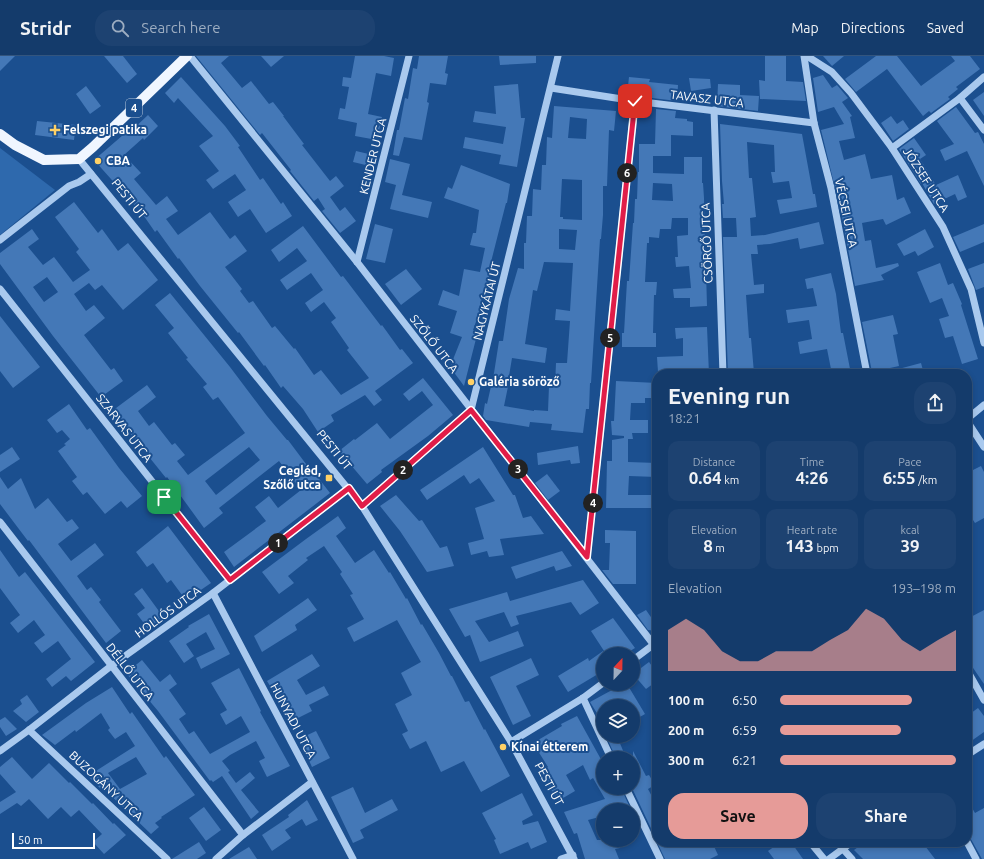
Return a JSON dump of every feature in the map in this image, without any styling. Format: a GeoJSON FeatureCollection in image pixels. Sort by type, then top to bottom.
{"type":"FeatureCollection","features":[{"type":"Feature","properties":{"kind":"main road","name":"4"},"geometry":{"type":"LineString","coordinates":[[78,159],[93,147],[188,56]]}},
{"type":"Feature","properties":{"kind":"main road"},"geometry":{"type":"LineString","coordinates":[[0,134],[15,145],[44,160],[78,159]]}},
{"type":"Feature","properties":{"kind":"street","name":"SZŐLŐ UTCA"},"geometry":{"type":"LineString","coordinates":[[188,56],[357,262],[471,410],[652,640]]}},
{"type":"Feature","properties":{"kind":"street","name":"KENDER UTCA"},"geometry":{"type":"LineString","coordinates":[[357,262],[410,56]]}},
{"type":"Feature","properties":{"kind":"street","name":"NAGYKÁTAI ÚT"},"geometry":{"type":"LineString","coordinates":[[471,410],[558,56]]}},
{"type":"Feature","properties":{"kind":"street","name":"VÉCSEI UTCA"},"geometry":{"type":"LineString","coordinates":[[805,56],[814,123],[831,188],[866,369]]}},
{"type":"Feature","properties":{"kind":"street","name":"JÓZSEF UTCA"},"geometry":{"type":"LineString","coordinates":[[805,56],[832,72],[851,93],[892,148],[943,227],[970,289],[984,343]]}},
{"type":"Feature","properties":{"kind":"street"},"geometry":{"type":"LineString","coordinates":[[892,148],[960,98],[984,77]]}},
{"type":"Feature","properties":{"kind":"street","name":"TAVASZ UTCA"},"geometry":{"type":"LineString","coordinates":[[551,88],[635,101],[814,123]]}},
{"type":"Feature","properties":{"kind":"street"},"geometry":{"type":"LineString","coordinates":[[960,98],[984,130]]}},
{"type":"Feature","properties":{"kind":"street"},"geometry":{"type":"LineString","coordinates":[[587,557],[635,101]]}},
{"type":"Feature","properties":{"kind":"street","name":"CSÖRGŐ UTCA"},"geometry":{"type":"LineString","coordinates":[[714,110],[722,369]]}},
{"type":"Feature","properties":{"kind":"street","name":"PESTI ÚT"},"geometry":{"type":"LineString","coordinates":[[78,159],[349,488],[362,506],[511,742],[574,857]]}},
{"type":"Feature","properties":{"kind":"street"},"geometry":{"type":"LineString","coordinates":[[0,240],[69,186],[79,182],[91,174]]}},
{"type":"Feature","properties":{"kind":"street","name":"SZARVAS UTCA"},"geometry":{"type":"LineString","coordinates":[[0,289],[230,580]]}},
{"type":"Feature","properties":{"kind":"street"},"geometry":{"type":"LineString","coordinates":[[972,416],[984,405]]}},
{"type":"Feature","properties":{"kind":"street"},"geometry":{"type":"LineString","coordinates":[[362,506],[471,410]]}},
{"type":"Feature","properties":{"kind":"street"},"geometry":{"type":"LineString","coordinates":[[972,428],[984,447]]}},
{"type":"Feature","properties":{"kind":"street","name":"HOLLÓS UTCA"},"geometry":{"type":"LineString","coordinates":[[3,749],[111,666],[213,593],[349,488]]}},
{"type":"Feature","properties":{"kind":"street","name":"DÉLLŐ UTCA"},"geometry":{"type":"LineString","coordinates":[[0,522],[243,835]]}},
{"type":"Feature","properties":{"kind":"street","name":"HUNYADI UTCA"},"geometry":{"type":"LineString","coordinates":[[213,593],[353,859]]}},
{"type":"Feature","properties":{"kind":"street"},"geometry":{"type":"LineString","coordinates":[[640,655],[652,648]]}},
{"type":"Feature","properties":{"kind":"street"},"geometry":{"type":"LineString","coordinates":[[972,679],[984,700]]}},
{"type":"Feature","properties":{"kind":"street"},"geometry":{"type":"LineString","coordinates":[[511,742],[583,698],[596,688]]}},
{"type":"Feature","properties":{"kind":"street"},"geometry":{"type":"LineString","coordinates":[[583,698],[608,751]]}},
{"type":"Feature","properties":{"kind":"street","name":"BUZOGÁNY UTCA"},"geometry":{"type":"LineString","coordinates":[[29,730],[166,859]]}},
{"type":"Feature","properties":{"kind":"street"},"geometry":{"type":"LineString","coordinates":[[0,740],[3,749]]}},
{"type":"Feature","properties":{"kind":"street"},"geometry":{"type":"LineString","coordinates":[[972,752],[983,746]]}},
{"type":"Feature","properties":{"kind":"street"},"geometry":{"type":"LineString","coordinates":[[216,859],[243,835],[312,782]]}},
{"type":"Feature","properties":{"kind":"street"},"geometry":{"type":"LineString","coordinates":[[629,795],[652,842]]}},
{"type":"Feature","properties":{"kind":"street"},"geometry":{"type":"LineString","coordinates":[[654,847],[660,859]]}},
{"type":"Feature","properties":{"kind":"street"},"geometry":{"type":"LineString","coordinates":[[814,847],[824,859]]}},
{"type":"Feature","properties":{"kind":"street"},"geometry":{"type":"LineString","coordinates":[[829,859],[846,847]]}},
{"type":"Feature","properties":{"kind":"street"},"geometry":{"type":"LineString","coordinates":[[970,847],[976,859]]}},
{"type":"Feature","properties":{"kind":"street"},"geometry":{"type":"LineString","coordinates":[[843,849],[852,859]]}},
{"type":"Feature","properties":{"kind":"street"},"geometry":{"type":"LineString","coordinates":[[562,859],[574,857]]}},
{"type":"Feature","properties":{"kind":"shaded area"},"geometry":{"type":"Polygon","coordinates":[[[0,148],[55,190],[0,235],[0,148]]]}},
{"type":"Feature","properties":{"kind":"building"},"geometry":{"type":"Polygon","coordinates":[[[0,56],[15,56],[0,71],[0,56]]]}},
{"type":"Feature","properties":{"kind":"building"},"geometry":{"type":"Polygon","coordinates":[[[104,56],[123,56],[137,74],[127,83],[104,56]]]}},
{"type":"Feature","properties":{"kind":"building"},"geometry":{"type":"Polygon","coordinates":[[[196,56],[229,56],[221,63],[242,88],[251,81],[269,104],[273,102],[304,144],[302,145],[330,181],[336,176],[344,186],[330,197],[340,211],[345,207],[356,221],[340,233],[322,211],[325,209],[318,198],[314,201],[262,133],[260,135],[196,56]]]}},
{"type":"Feature","properties":{"kind":"building"},"geometry":{"type":"Polygon","coordinates":[[[261,56],[284,56],[271,67],[261,56]]]}},
{"type":"Feature","properties":{"kind":"building"},"geometry":{"type":"Polygon","coordinates":[[[355,56],[384,56],[394,58],[391,76],[376,73],[368,114],[382,117],[377,140],[355,136],[357,123],[338,119],[340,108],[345,109],[349,87],[342,86],[343,77],[351,78],[355,56]]]}},
{"type":"Feature","properties":{"kind":"building"},"geometry":{"type":"Polygon","coordinates":[[[419,56],[448,56],[445,73],[448,74],[446,85],[430,83],[427,102],[429,103],[422,140],[404,137],[399,156],[393,155],[397,130],[399,130],[405,98],[408,99],[413,68],[417,69],[419,56]]]}},
{"type":"Feature","properties":{"kind":"building"},"geometry":{"type":"Polygon","coordinates":[[[499,56],[536,56],[536,63],[500,65],[499,56]]]}},
{"type":"Feature","properties":{"kind":"building"},"geometry":{"type":"Polygon","coordinates":[[[765,56],[786,56],[786,81],[803,82],[806,101],[760,99],[759,80],[765,81],[765,56]]]}},
{"type":"Feature","properties":{"kind":"building"},"geometry":{"type":"Polygon","coordinates":[[[823,56],[844,56],[832,66],[823,56]]]}},
{"type":"Feature","properties":{"kind":"building"},"geometry":{"type":"Polygon","coordinates":[[[876,56],[897,56],[921,86],[955,61],[951,56],[970,56],[980,69],[956,87],[958,89],[948,97],[950,99],[931,113],[929,111],[923,116],[887,69],[856,92],[845,79],[876,56]]]}},
{"type":"Feature","properties":{"kind":"building"},"geometry":{"type":"Polygon","coordinates":[[[823,75],[832,88],[837,85],[848,98],[842,102],[852,116],[850,117],[855,138],[839,141],[844,160],[865,154],[871,179],[892,175],[897,200],[904,197],[911,213],[886,225],[883,219],[862,223],[865,241],[871,240],[876,268],[898,263],[899,266],[881,275],[884,280],[855,286],[842,217],[845,216],[842,203],[839,204],[821,130],[844,124],[834,107],[818,112],[813,78],[823,75]]]}},
{"type":"Feature","properties":{"kind":"building"},"geometry":{"type":"Polygon","coordinates":[[[181,77],[225,126],[240,146],[238,147],[260,180],[263,178],[281,204],[283,202],[292,216],[266,233],[250,209],[238,217],[228,202],[246,190],[235,174],[213,189],[206,180],[219,171],[199,146],[213,136],[178,98],[174,103],[165,93],[181,77]]]}},
{"type":"Feature","properties":{"kind":"building"},"geometry":{"type":"Polygon","coordinates":[[[629,77],[650,79],[649,82],[678,85],[677,101],[627,95],[629,77]]]}},
{"type":"Feature","properties":{"kind":"building"},"geometry":{"type":"Polygon","coordinates":[[[689,78],[710,79],[711,88],[691,91],[689,78]]]}},
{"type":"Feature","properties":{"kind":"building"},"geometry":{"type":"Polygon","coordinates":[[[518,84],[521,118],[525,118],[517,167],[499,164],[501,155],[463,148],[465,137],[503,144],[506,127],[473,122],[475,111],[496,114],[494,86],[518,84]]]}},
{"type":"Feature","properties":{"kind":"building"},"geometry":{"type":"Polygon","coordinates":[[[718,84],[740,85],[740,95],[759,96],[758,111],[717,106],[718,84]]]}},
{"type":"Feature","properties":{"kind":"building"},"geometry":{"type":"Polygon","coordinates":[[[86,86],[101,106],[90,114],[76,94],[86,86]]]}},
{"type":"Feature","properties":{"kind":"building"},"geometry":{"type":"Polygon","coordinates":[[[984,92],[984,116],[973,100],[984,92]]]}},
{"type":"Feature","properties":{"kind":"building"},"geometry":{"type":"Polygon","coordinates":[[[554,106],[616,111],[614,131],[609,130],[607,186],[603,186],[603,215],[600,239],[589,409],[586,409],[583,433],[551,430],[552,424],[530,422],[529,427],[486,420],[483,416],[485,403],[487,404],[494,373],[499,341],[503,341],[509,299],[518,268],[524,269],[524,243],[526,243],[527,216],[532,216],[533,189],[541,190],[542,165],[546,165],[547,137],[552,138],[554,106]],[[570,117],[568,138],[586,139],[587,119],[570,117]],[[562,179],[560,217],[563,217],[563,219],[582,220],[582,180],[562,179]],[[559,229],[559,249],[575,250],[577,230],[559,229]],[[544,262],[537,291],[533,290],[525,344],[547,348],[545,363],[512,358],[504,406],[534,411],[548,411],[549,386],[555,386],[556,363],[567,363],[570,321],[555,320],[556,309],[570,311],[573,263],[544,262]]]}},
{"type":"Feature","properties":{"kind":"building"},"geometry":{"type":"Polygon","coordinates":[[[956,107],[975,133],[978,132],[984,144],[984,186],[967,151],[945,161],[940,150],[954,144],[937,121],[956,107]]]}},
{"type":"Feature","properties":{"kind":"building"},"geometry":{"type":"Polygon","coordinates":[[[656,109],[676,111],[675,118],[687,119],[687,121],[693,122],[693,136],[671,135],[671,156],[653,156],[653,173],[684,174],[684,157],[702,157],[707,306],[690,307],[690,298],[674,298],[673,289],[691,288],[689,266],[676,267],[675,257],[678,257],[677,236],[688,235],[688,218],[672,218],[671,229],[660,229],[659,238],[649,237],[649,243],[647,243],[645,282],[657,282],[656,295],[654,295],[653,333],[656,333],[656,347],[622,347],[622,333],[624,333],[627,281],[629,281],[635,199],[637,199],[639,144],[655,144],[656,109]],[[653,183],[652,200],[673,201],[672,184],[653,183]]]}},
{"type":"Feature","properties":{"kind":"building"},"geometry":{"type":"Polygon","coordinates":[[[148,115],[158,126],[144,140],[143,138],[124,155],[141,173],[134,179],[156,205],[167,196],[178,211],[166,219],[178,235],[210,212],[230,239],[235,235],[247,251],[225,267],[242,289],[240,291],[249,303],[253,301],[272,328],[275,326],[294,349],[295,348],[314,375],[321,370],[341,395],[369,378],[347,350],[349,348],[331,322],[336,318],[324,302],[311,312],[305,303],[323,290],[311,273],[287,290],[280,280],[307,261],[297,248],[279,262],[271,250],[303,226],[341,277],[343,276],[400,350],[402,349],[413,363],[375,391],[382,400],[374,406],[365,395],[331,415],[334,421],[318,432],[303,409],[283,386],[281,388],[265,365],[264,366],[239,332],[238,333],[179,258],[178,259],[157,230],[155,232],[137,206],[136,207],[94,160],[130,129],[131,131],[148,115]]]}},
{"type":"Feature","properties":{"kind":"building"},"geometry":{"type":"Polygon","coordinates":[[[891,116],[897,124],[903,120],[909,129],[893,141],[881,123],[891,116]]]}},
{"type":"Feature","properties":{"kind":"building","name":"Felszegi patika"},"geometry":{"type":"Polygon","coordinates":[[[37,121],[76,125],[74,140],[35,135],[37,121]]]}},
{"type":"Feature","properties":{"kind":"building"},"geometry":{"type":"Polygon","coordinates":[[[720,124],[802,134],[813,194],[815,194],[817,207],[780,214],[777,200],[792,198],[789,181],[773,183],[771,172],[775,172],[774,145],[747,142],[749,178],[752,178],[756,217],[750,218],[751,236],[765,235],[819,222],[824,244],[800,249],[798,238],[770,244],[757,245],[758,254],[751,254],[754,285],[764,284],[764,293],[746,295],[749,338],[751,338],[754,369],[728,369],[723,237],[737,237],[736,218],[723,218],[722,204],[724,204],[720,124]]]}},
{"type":"Feature","properties":{"kind":"building"},"geometry":{"type":"Polygon","coordinates":[[[914,138],[926,155],[920,159],[936,185],[958,175],[967,197],[958,201],[955,194],[934,204],[899,149],[914,138]]]}},
{"type":"Feature","properties":{"kind":"building"},"geometry":{"type":"Polygon","coordinates":[[[356,151],[373,155],[370,166],[353,162],[356,151]]]}},
{"type":"Feature","properties":{"kind":"building"},"geometry":{"type":"Polygon","coordinates":[[[390,159],[410,164],[402,195],[432,202],[428,218],[390,209],[396,185],[385,182],[390,159]]]}},
{"type":"Feature","properties":{"kind":"building"},"geometry":{"type":"Polygon","coordinates":[[[461,165],[510,184],[507,203],[492,258],[486,294],[473,330],[478,331],[464,386],[450,367],[462,337],[450,333],[457,311],[438,305],[443,290],[459,296],[464,269],[480,272],[485,248],[470,245],[473,233],[476,233],[479,210],[444,198],[448,187],[452,189],[461,165]]]}},
{"type":"Feature","properties":{"kind":"building"},"geometry":{"type":"Polygon","coordinates":[[[74,202],[98,233],[102,229],[118,251],[128,243],[158,280],[123,310],[102,285],[95,290],[89,283],[74,294],[86,311],[94,305],[105,318],[84,335],[111,370],[114,368],[123,381],[101,397],[53,336],[0,264],[0,253],[32,229],[39,239],[28,247],[43,265],[54,257],[73,282],[90,270],[76,252],[79,249],[55,217],[74,202]],[[47,277],[33,287],[44,302],[58,292],[47,277]]]}},
{"type":"Feature","properties":{"kind":"building"},"geometry":{"type":"Polygon","coordinates":[[[375,224],[393,229],[385,263],[366,259],[375,224]]]}},
{"type":"Feature","properties":{"kind":"building"},"geometry":{"type":"Polygon","coordinates":[[[984,224],[984,242],[960,252],[953,237],[984,224]]]}},
{"type":"Feature","properties":{"kind":"building"},"geometry":{"type":"Polygon","coordinates":[[[925,229],[934,247],[918,256],[915,251],[904,256],[897,244],[925,229]]]}},
{"type":"Feature","properties":{"kind":"building"},"geometry":{"type":"Polygon","coordinates":[[[940,263],[948,285],[953,283],[962,304],[961,305],[978,359],[962,364],[953,336],[945,338],[939,319],[949,316],[942,298],[930,303],[917,272],[940,263]]]}},
{"type":"Feature","properties":{"kind":"building"},"geometry":{"type":"Polygon","coordinates":[[[984,263],[984,287],[976,290],[968,269],[984,263]]]}},
{"type":"Feature","properties":{"kind":"building"},"geometry":{"type":"Polygon","coordinates":[[[406,269],[422,289],[401,305],[385,284],[406,269]]]}},
{"type":"Feature","properties":{"kind":"building"},"geometry":{"type":"Polygon","coordinates":[[[831,273],[836,294],[841,333],[843,333],[850,369],[831,369],[827,349],[800,354],[798,342],[812,339],[809,320],[788,323],[786,310],[817,306],[813,288],[807,289],[805,279],[831,273]]]}},
{"type":"Feature","properties":{"kind":"building"},"geometry":{"type":"Polygon","coordinates":[[[170,293],[330,493],[234,567],[224,552],[266,521],[255,507],[269,496],[278,508],[301,490],[279,461],[219,508],[223,513],[204,528],[167,477],[166,478],[112,411],[147,385],[156,397],[138,411],[149,426],[154,422],[172,445],[175,443],[185,455],[177,461],[188,475],[245,433],[218,397],[213,400],[203,387],[207,384],[186,359],[188,358],[168,333],[174,328],[155,305],[170,293]],[[249,447],[205,481],[216,495],[260,460],[249,447]]]}},
{"type":"Feature","properties":{"kind":"building"},"geometry":{"type":"Polygon","coordinates":[[[893,315],[898,334],[893,335],[899,366],[886,369],[871,369],[862,322],[893,315]]]}},
{"type":"Feature","properties":{"kind":"building"},"geometry":{"type":"Polygon","coordinates":[[[0,316],[40,367],[13,388],[0,371],[0,316]]]}},
{"type":"Feature","properties":{"kind":"building"},"geometry":{"type":"Polygon","coordinates":[[[707,327],[709,369],[658,369],[657,357],[683,356],[683,338],[676,339],[675,328],[707,327]]]}},
{"type":"Feature","properties":{"kind":"building"},"geometry":{"type":"Polygon","coordinates":[[[921,363],[923,369],[898,369],[921,363]]]}},
{"type":"Feature","properties":{"kind":"building"},"geometry":{"type":"Polygon","coordinates":[[[423,378],[453,415],[428,436],[381,470],[382,472],[367,484],[339,451],[377,423],[390,439],[433,405],[422,391],[409,401],[403,394],[423,378]]]}},
{"type":"Feature","properties":{"kind":"building"},"geometry":{"type":"Polygon","coordinates":[[[616,381],[652,383],[652,398],[645,398],[645,403],[631,403],[630,420],[648,420],[648,433],[632,433],[633,439],[628,439],[628,462],[652,463],[652,477],[629,476],[628,495],[652,495],[652,508],[606,508],[607,461],[612,461],[612,440],[624,438],[624,436],[612,435],[611,421],[614,421],[616,381]]]}},
{"type":"Feature","properties":{"kind":"building"},"geometry":{"type":"Polygon","coordinates":[[[69,404],[87,430],[90,428],[119,468],[142,496],[127,508],[121,501],[105,514],[87,492],[83,495],[72,481],[77,477],[58,451],[66,445],[64,444],[70,439],[62,430],[57,433],[47,420],[69,404]]]}},
{"type":"Feature","properties":{"kind":"building"},"geometry":{"type":"Polygon","coordinates":[[[578,446],[580,463],[571,464],[570,460],[538,465],[537,453],[578,446]]]}},
{"type":"Feature","properties":{"kind":"building"},"geometry":{"type":"Polygon","coordinates":[[[12,447],[20,459],[0,472],[0,455],[12,447]]]}},
{"type":"Feature","properties":{"kind":"building"},"geometry":{"type":"Polygon","coordinates":[[[483,447],[513,495],[515,495],[523,518],[531,516],[544,534],[500,539],[504,555],[489,557],[487,551],[471,555],[468,543],[484,539],[475,508],[495,501],[479,478],[470,484],[464,475],[427,500],[420,490],[483,447]]]}},
{"type":"Feature","properties":{"kind":"building"},"geometry":{"type":"Polygon","coordinates":[[[981,466],[984,472],[984,518],[975,523],[972,518],[972,470],[981,466]]]}},
{"type":"Feature","properties":{"kind":"building"},"geometry":{"type":"Polygon","coordinates":[[[547,474],[560,491],[548,500],[535,483],[547,474]]]}},
{"type":"Feature","properties":{"kind":"building"},"geometry":{"type":"Polygon","coordinates":[[[0,477],[8,489],[21,478],[35,509],[48,498],[67,522],[72,519],[79,528],[58,544],[71,561],[95,543],[104,555],[77,576],[87,590],[91,587],[101,600],[99,602],[121,631],[106,643],[29,540],[28,541],[0,504],[0,477]]]}},
{"type":"Feature","properties":{"kind":"building"},"geometry":{"type":"Polygon","coordinates":[[[396,495],[419,521],[422,520],[440,548],[447,546],[454,566],[427,572],[400,531],[380,506],[396,495]]]}},
{"type":"Feature","properties":{"kind":"building"},"geometry":{"type":"Polygon","coordinates":[[[338,516],[346,528],[336,536],[355,563],[374,550],[389,573],[390,572],[439,653],[465,702],[469,701],[510,776],[481,792],[464,761],[441,772],[426,741],[410,749],[402,734],[408,731],[395,704],[412,695],[401,673],[421,662],[397,620],[354,642],[347,628],[364,619],[350,595],[353,594],[340,574],[342,572],[324,546],[306,558],[308,560],[288,576],[294,583],[279,594],[262,572],[338,516]]]}},
{"type":"Feature","properties":{"kind":"building"},"geometry":{"type":"Polygon","coordinates":[[[168,526],[211,583],[195,594],[191,589],[182,595],[171,580],[167,583],[153,563],[147,567],[136,552],[168,526]]]}},
{"type":"Feature","properties":{"kind":"building"},"geometry":{"type":"Polygon","coordinates":[[[605,530],[636,531],[636,584],[613,584],[602,570],[609,570],[610,543],[605,543],[605,530]]]}},
{"type":"Feature","properties":{"kind":"building"},"geometry":{"type":"Polygon","coordinates":[[[0,550],[19,577],[25,572],[95,662],[71,681],[66,676],[52,687],[46,679],[71,659],[58,641],[42,653],[34,643],[45,635],[34,620],[18,633],[10,623],[20,615],[0,588],[0,550]]]}},
{"type":"Feature","properties":{"kind":"building"},"geometry":{"type":"Polygon","coordinates":[[[562,551],[572,566],[556,571],[554,566],[516,579],[511,567],[562,551]]]}},
{"type":"Feature","properties":{"kind":"building"},"geometry":{"type":"Polygon","coordinates":[[[583,580],[599,603],[580,615],[571,602],[516,616],[519,624],[511,627],[504,612],[475,621],[489,642],[518,631],[524,646],[480,662],[470,635],[465,637],[449,609],[507,592],[510,601],[583,580]]]}},
{"type":"Feature","properties":{"kind":"building"},"geometry":{"type":"Polygon","coordinates":[[[142,588],[164,618],[149,630],[137,614],[145,608],[134,594],[142,588]]]}},
{"type":"Feature","properties":{"kind":"building"},"geometry":{"type":"Polygon","coordinates":[[[308,598],[317,610],[295,625],[297,630],[262,652],[254,636],[308,598]]]}},
{"type":"Feature","properties":{"kind":"building"},"geometry":{"type":"Polygon","coordinates":[[[646,610],[652,619],[652,630],[648,630],[637,615],[646,610]]]}},
{"type":"Feature","properties":{"kind":"building"},"geometry":{"type":"Polygon","coordinates":[[[984,610],[984,684],[972,666],[972,616],[984,610]]]}},
{"type":"Feature","properties":{"kind":"building"},"geometry":{"type":"Polygon","coordinates":[[[209,614],[230,654],[201,669],[196,658],[215,649],[206,632],[186,644],[194,656],[184,663],[169,641],[189,627],[188,626],[209,614]]]}},
{"type":"Feature","properties":{"kind":"building"},"geometry":{"type":"Polygon","coordinates":[[[613,618],[634,647],[601,647],[591,631],[613,618]]]}},
{"type":"Feature","properties":{"kind":"building"},"geometry":{"type":"Polygon","coordinates":[[[312,654],[320,666],[297,680],[306,695],[324,686],[329,695],[309,705],[312,711],[290,722],[283,707],[267,681],[312,654]]]}},
{"type":"Feature","properties":{"kind":"building"},"geometry":{"type":"Polygon","coordinates":[[[596,656],[596,675],[568,692],[558,676],[588,658],[589,661],[596,656]]]}},
{"type":"Feature","properties":{"kind":"building"},"geometry":{"type":"Polygon","coordinates":[[[531,658],[539,675],[516,686],[531,716],[513,725],[490,677],[531,658]]]}},
{"type":"Feature","properties":{"kind":"building"},"geometry":{"type":"Polygon","coordinates":[[[142,660],[160,682],[170,674],[177,684],[169,690],[186,714],[179,719],[189,734],[194,731],[210,754],[250,732],[241,716],[226,725],[220,714],[227,710],[211,683],[239,668],[261,711],[260,712],[290,766],[267,777],[259,761],[265,758],[256,741],[222,761],[230,771],[228,772],[236,783],[250,772],[255,778],[241,790],[259,812],[251,819],[222,776],[213,782],[211,780],[210,781],[158,711],[126,673],[142,660]]]}},
{"type":"Feature","properties":{"kind":"building"},"geometry":{"type":"Polygon","coordinates":[[[649,662],[652,666],[652,685],[646,689],[640,682],[640,669],[649,662]]]}},
{"type":"Feature","properties":{"kind":"building"},"geometry":{"type":"Polygon","coordinates":[[[112,687],[130,714],[132,712],[164,758],[166,756],[195,795],[161,817],[162,818],[155,823],[159,827],[151,834],[103,788],[101,789],[88,776],[135,746],[126,732],[115,739],[108,730],[110,728],[101,713],[76,732],[75,730],[55,745],[42,735],[86,703],[112,687]],[[136,757],[108,773],[120,789],[147,774],[136,757]]]}},
{"type":"Feature","properties":{"kind":"building"},"geometry":{"type":"Polygon","coordinates":[[[610,691],[631,691],[636,699],[596,699],[596,712],[590,702],[610,691]]]}},
{"type":"Feature","properties":{"kind":"building"},"geometry":{"type":"Polygon","coordinates":[[[27,695],[39,712],[26,722],[13,711],[22,704],[20,700],[27,695]]]}},
{"type":"Feature","properties":{"kind":"building"},"geometry":{"type":"Polygon","coordinates":[[[640,706],[645,714],[640,717],[640,706]]]}},
{"type":"Feature","properties":{"kind":"building"},"geometry":{"type":"Polygon","coordinates":[[[978,708],[984,716],[984,732],[972,740],[972,712],[978,708]]]}},
{"type":"Feature","properties":{"kind":"building"},"geometry":{"type":"Polygon","coordinates":[[[577,716],[596,751],[596,783],[593,778],[590,780],[583,765],[566,775],[575,791],[558,801],[540,772],[548,767],[533,743],[562,726],[561,724],[577,716]]]}},
{"type":"Feature","properties":{"kind":"building"},"geometry":{"type":"Polygon","coordinates":[[[5,717],[17,729],[6,736],[0,727],[0,720],[5,717]]]}},
{"type":"Feature","properties":{"kind":"building"},"geometry":{"type":"Polygon","coordinates":[[[316,731],[330,758],[312,767],[299,739],[316,731]]]}},
{"type":"Feature","properties":{"kind":"building"},"geometry":{"type":"Polygon","coordinates":[[[609,743],[620,743],[623,751],[613,751],[609,743]]]}},
{"type":"Feature","properties":{"kind":"building"},"geometry":{"type":"Polygon","coordinates":[[[12,757],[32,779],[49,763],[126,835],[104,854],[93,842],[102,834],[79,810],[71,817],[61,807],[48,819],[29,799],[21,806],[17,803],[0,814],[0,802],[16,792],[0,774],[0,767],[12,757]]]}},
{"type":"Feature","properties":{"kind":"building"},"geometry":{"type":"Polygon","coordinates":[[[640,764],[646,776],[649,775],[652,780],[652,787],[648,789],[652,797],[652,830],[635,795],[640,795],[640,764]]]}},
{"type":"Feature","properties":{"kind":"building"},"geometry":{"type":"Polygon","coordinates":[[[353,787],[365,813],[392,799],[398,810],[360,830],[364,838],[353,843],[331,797],[353,787]]]}},
{"type":"Feature","properties":{"kind":"building"},"geometry":{"type":"Polygon","coordinates":[[[522,793],[533,815],[522,821],[523,825],[538,821],[547,842],[531,849],[528,842],[500,854],[494,840],[496,839],[482,813],[522,793]]]}},
{"type":"Feature","properties":{"kind":"building"},"geometry":{"type":"Polygon","coordinates":[[[603,795],[624,795],[628,803],[596,803],[596,818],[588,820],[596,838],[596,847],[620,847],[615,849],[619,859],[585,859],[577,833],[574,834],[564,812],[605,799],[603,795]]]}},
{"type":"Feature","properties":{"kind":"building"},"geometry":{"type":"Polygon","coordinates":[[[307,800],[318,820],[306,826],[302,819],[285,830],[291,838],[272,851],[262,835],[289,817],[288,815],[307,800]]]}},
{"type":"Feature","properties":{"kind":"building"},"geometry":{"type":"Polygon","coordinates":[[[204,807],[221,830],[206,841],[189,818],[204,807]]]}},
{"type":"Feature","properties":{"kind":"building"},"geometry":{"type":"Polygon","coordinates":[[[972,808],[975,813],[984,808],[984,859],[982,859],[972,841],[972,808]]]}},
{"type":"Feature","properties":{"kind":"building"},"geometry":{"type":"Polygon","coordinates":[[[199,842],[206,853],[197,859],[172,859],[199,842]]]}},
{"type":"Feature","properties":{"kind":"building"},"geometry":{"type":"Polygon","coordinates":[[[249,847],[257,859],[229,859],[249,847]]]}},
{"type":"Feature","properties":{"kind":"building"},"geometry":{"type":"Polygon","coordinates":[[[659,847],[714,847],[718,855],[710,859],[665,859],[659,847]]]}},
{"type":"Feature","properties":{"kind":"building"},"geometry":{"type":"Polygon","coordinates":[[[774,847],[795,847],[803,859],[774,859],[768,851],[774,847]]]}},
{"type":"Feature","properties":{"kind":"building"},"geometry":{"type":"Polygon","coordinates":[[[858,847],[926,847],[935,859],[863,859],[854,850],[858,847]]]}},
{"type":"Feature","properties":{"kind":"place","name":"Felszegi patika"},"geometry":{"type":"Point","coordinates":[55,130]}},
{"type":"Feature","properties":{"kind":"place","name":"CBA"},"geometry":{"type":"Point","coordinates":[98,161]}},
{"type":"Feature","properties":{"kind":"place","name":"Galéria söröző"},"geometry":{"type":"Point","coordinates":[471,382]}},
{"type":"Feature","properties":{"kind":"place","name":"Cegléd, Szőlő utca"},"geometry":{"type":"Point","coordinates":[329,478]}},
{"type":"Feature","properties":{"kind":"place","name":"Kínai étterem"},"geometry":{"type":"Point","coordinates":[503,747]}},
{"type":"Feature","properties":{"kind":"route"},"geometry":{"type":"LineString","coordinates":[[164,497],[230,580],[349,488],[362,506],[471,410],[587,557],[635,101]]}}]}
